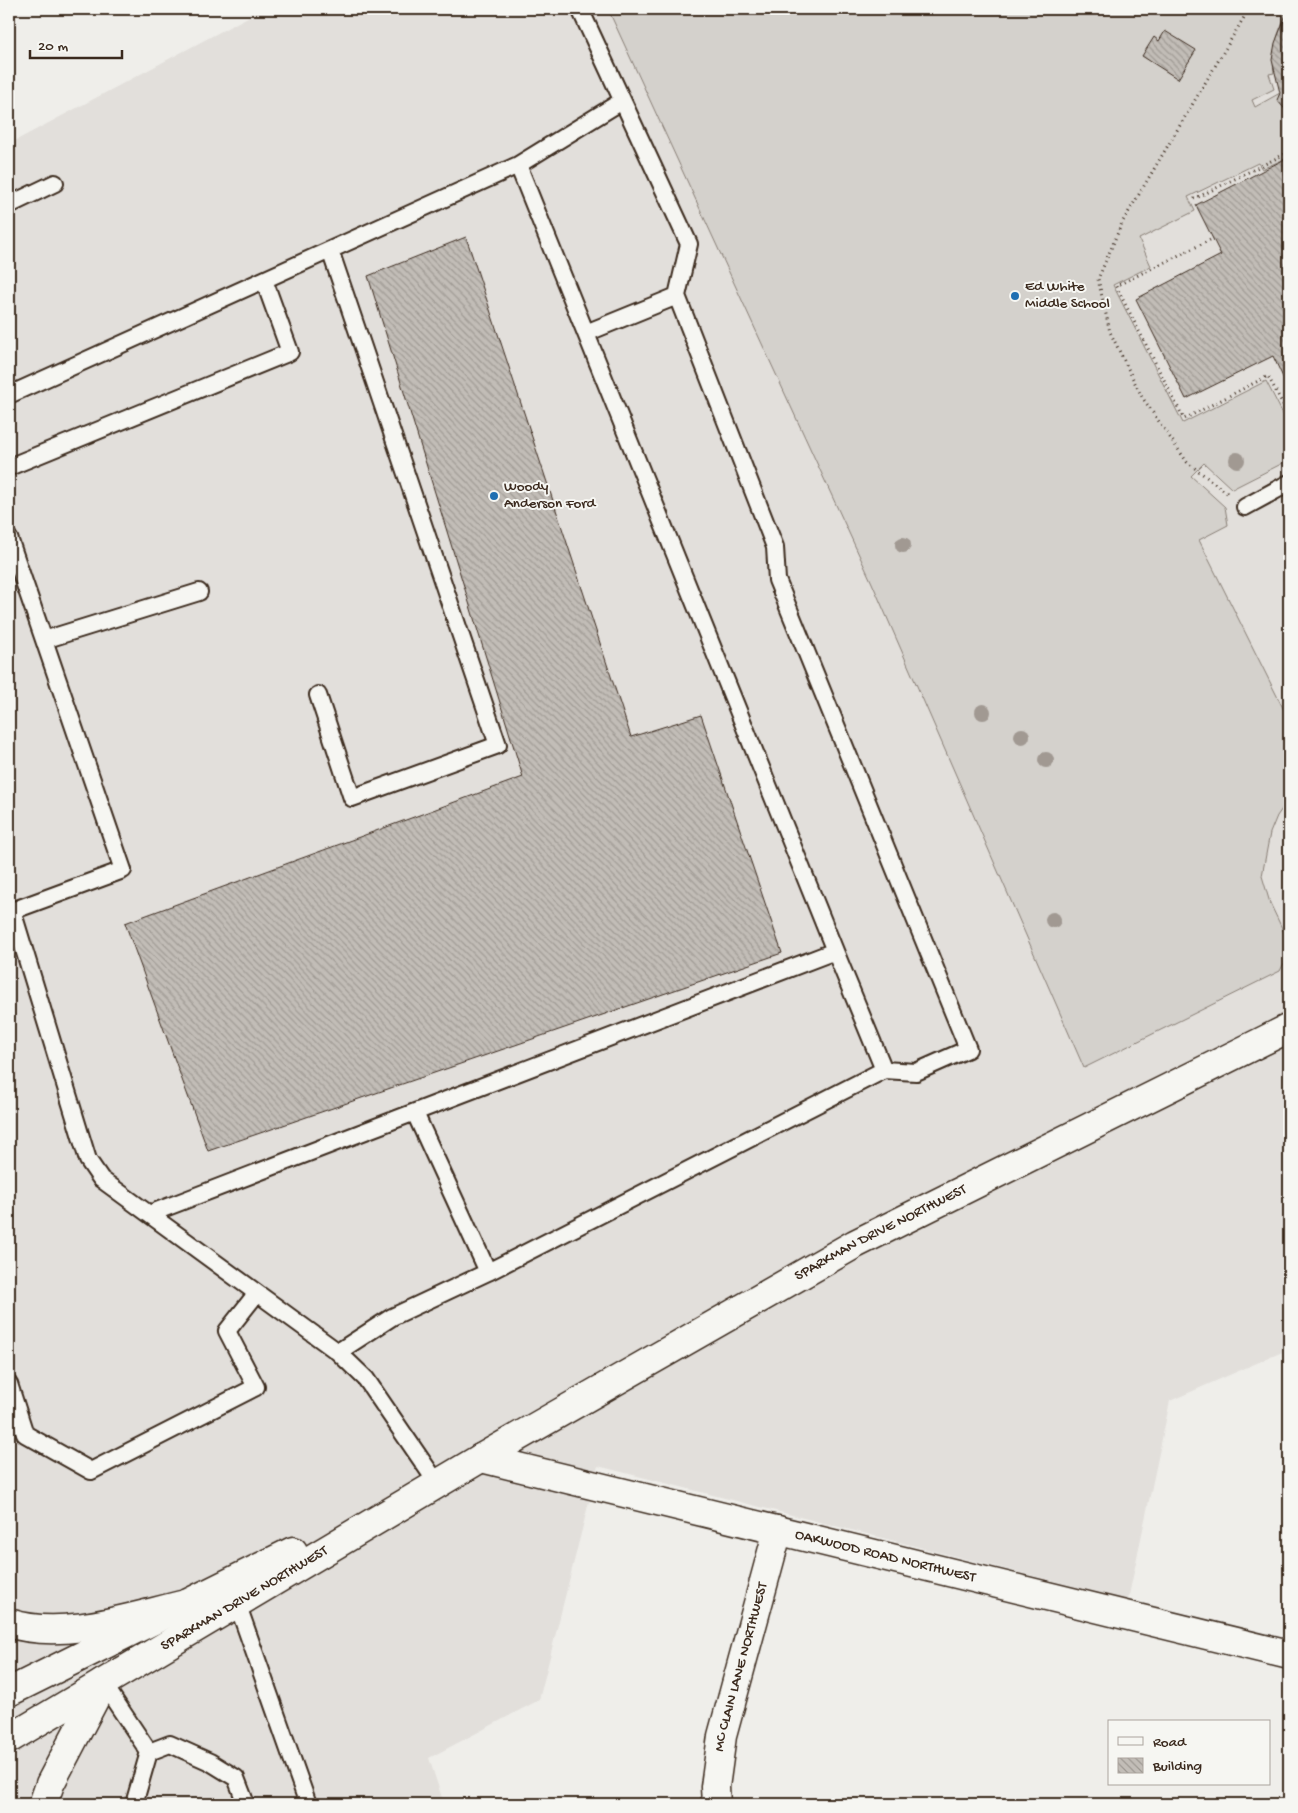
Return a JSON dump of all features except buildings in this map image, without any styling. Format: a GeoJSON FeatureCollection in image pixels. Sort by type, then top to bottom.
{"type":"FeatureCollection","features":[{"type":"Feature","properties":{"kind":"main road","name":"SPARKMAN DRIVE NORTHWEST"},"geometry":{"type":"LineString","coordinates":[[9,1740],[480,1458],[855,1244],[1289,1028]]}},
{"type":"Feature","properties":{"kind":"main road","name":"SPARKMAN DRIVE NORTHWEST"},"geometry":{"type":"LineString","coordinates":[[9,1692],[480,1458]]}},
{"type":"Feature","properties":{"kind":"main road","name":"OAKWOOD ROAD NORTHWEST"},"geometry":{"type":"LineString","coordinates":[[480,1458],[1289,1654]]}},
{"type":"Feature","properties":{"kind":"main road","name":"MC CLAIN LANE NORTHWEST"},"geometry":{"type":"LineString","coordinates":[[716,1804],[715,1787],[722,1736],[778,1530]]}},
{"type":"Feature","properties":{"kind":"main road"},"geometry":{"type":"LineString","coordinates":[[9,1623],[17,1626],[68,1630],[186,1604]]}},
{"type":"Feature","properties":{"kind":"main road"},"geometry":{"type":"LineString","coordinates":[[43,1804],[50,1784],[103,1683]]}},
{"type":"Feature","properties":{"kind":"lane"},"geometry":{"type":"LineString","coordinates":[[338,1352],[392,1317],[488,1272],[884,1070],[916,1072],[968,1049],[777,580],[774,547],[677,296],[689,244],[580,9]]}},
{"type":"Feature","properties":{"kind":"lane"},"geometry":{"type":"LineString","coordinates":[[9,395],[518,165],[622,101]]}},
{"type":"Feature","properties":{"kind":"lane"},"geometry":{"type":"LineString","coordinates":[[518,165],[884,1070]]}},
{"type":"Feature","properties":{"kind":"lane"},"geometry":{"type":"LineString","coordinates":[[9,205],[55,183]]}},
{"type":"Feature","properties":{"kind":"lane"},"geometry":{"type":"LineString","coordinates":[[318,695],[352,798],[498,745],[330,250]]}},
{"type":"Feature","properties":{"kind":"lane"},"geometry":{"type":"LineString","coordinates":[[9,467],[290,352],[264,280]]}},
{"type":"Feature","properties":{"kind":"lane"},"geometry":{"type":"LineString","coordinates":[[586,333],[677,296]]}},
{"type":"Feature","properties":{"kind":"lane"},"geometry":{"type":"LineString","coordinates":[[1246,507],[1289,483]]}},
{"type":"Feature","properties":{"kind":"lane"},"geometry":{"type":"LineString","coordinates":[[9,538],[123,870],[10,911],[88,1160],[101,1179],[338,1352],[366,1379],[435,1480]]}},
{"type":"Feature","properties":{"kind":"lane"},"geometry":{"type":"LineString","coordinates":[[44,640],[199,592]]}},
{"type":"Feature","properties":{"kind":"lane"},"geometry":{"type":"LineString","coordinates":[[149,1214],[835,951]]}},
{"type":"Feature","properties":{"kind":"lane"},"geometry":{"type":"LineString","coordinates":[[415,1113],[488,1272]]}},
{"type":"Feature","properties":{"kind":"lane"},"geometry":{"type":"LineString","coordinates":[[9,1384],[25,1434],[91,1471],[256,1387],[227,1332],[257,1294]]}},
{"type":"Feature","properties":{"kind":"lane"},"geometry":{"type":"LineString","coordinates":[[237,1603],[308,1804]]}},
{"type":"Feature","properties":{"kind":"lane"},"geometry":{"type":"LineString","coordinates":[[103,1683],[149,1752],[134,1804]]}},
{"type":"Feature","properties":{"kind":"lane"},"geometry":{"type":"LineString","coordinates":[[149,1752],[170,1744],[210,1762],[236,1778],[246,1804]]}},
{"type":"Feature","properties":{"kind":"path"},"geometry":{"type":"LineString","coordinates":[[1246,507],[1188,462],[1142,397],[1110,332],[1098,279],[1122,223],[1249,9]]}},
{"type":"Feature","properties":{"kind":"path"},"geometry":{"type":"LineString","coordinates":[[1194,199],[1288,153],[1289,155]]}},
{"type":"Feature","properties":{"kind":"path"},"geometry":{"type":"LineString","coordinates":[[1210,240],[1116,286],[1184,419],[1268,376],[1289,416]]}},
{"type":"Feature","properties":{"kind":"shaded area"},"geometry":{"type":"Polygon","coordinates":[[[263,9],[1289,9],[1289,1349],[1170,1401],[1128,1600],[598,1466],[539,1700],[429,1758],[444,1804],[9,1804],[9,144],[263,9]]]}},
{"type":"Feature","properties":{"kind":"shaded area","name":"Ed White Middle School"},"geometry":{"type":"Polygon","coordinates":[[[608,9],[1285,9],[1283,11],[1286,15],[1277,36],[1274,50],[1274,73],[1269,74],[1274,89],[1252,100],[1255,107],[1280,93],[1278,100],[1289,114],[1289,157],[1262,169],[1258,163],[1188,197],[1195,211],[1139,239],[1151,266],[1113,285],[1183,423],[1266,381],[1286,420],[1289,418],[1289,460],[1232,489],[1204,463],[1191,476],[1225,507],[1228,525],[1199,540],[1289,720],[1289,799],[1277,816],[1270,833],[1262,876],[1270,903],[1289,943],[1289,953],[1280,971],[1084,1068],[872,583],[608,9]]]}},
{"type":"Feature","properties":{"kind":"place","name":"Ed White Middle School"},"geometry":{"type":"Point","coordinates":[1015,296]}},
{"type":"Feature","properties":{"kind":"place","name":"Woody Anderson Ford"},"geometry":{"type":"Point","coordinates":[494,496]}}]}
